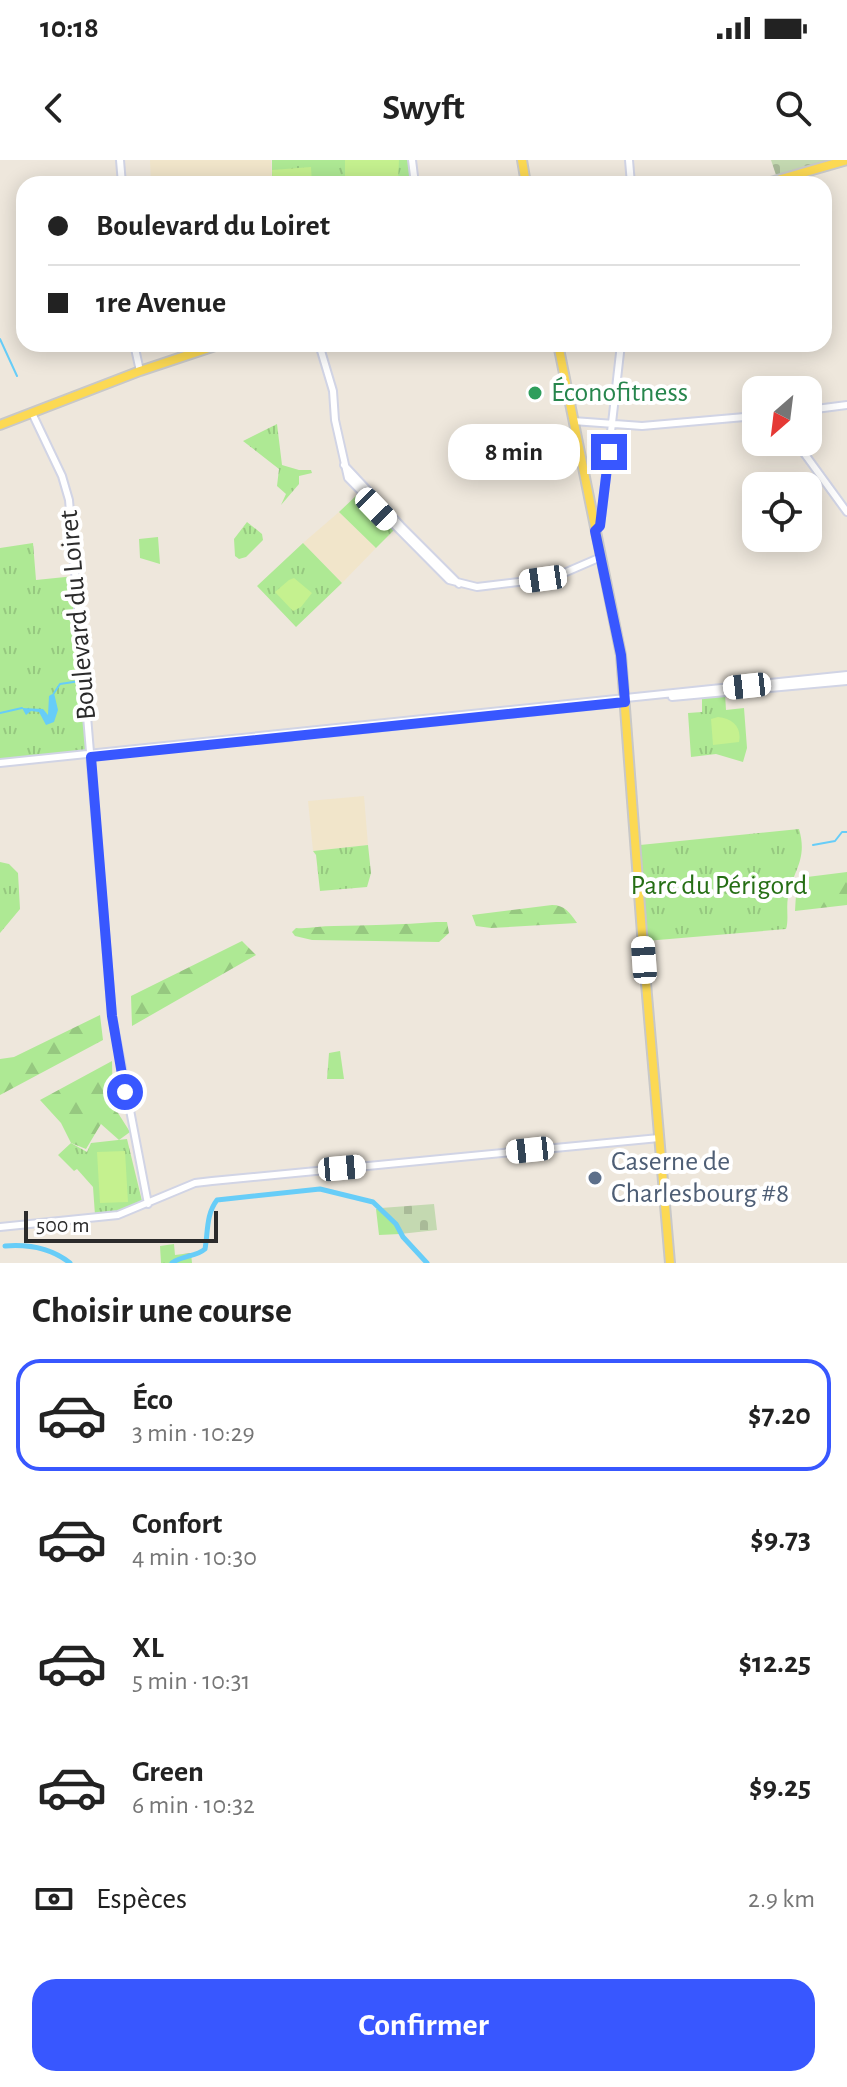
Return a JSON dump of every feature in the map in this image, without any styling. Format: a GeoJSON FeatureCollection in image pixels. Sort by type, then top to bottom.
{"type":"FeatureCollection","features":[{"type":"Feature","properties":{"kind":"main road"},"geometry":{"type":"LineString","coordinates":[[791,176],[845,160]]}},
{"type":"Feature","properties":{"kind":"main road"},"geometry":{"type":"LineString","coordinates":[[0,425],[197,352]]}},
{"type":"Feature","properties":{"kind":"main road"},"geometry":{"type":"LineString","coordinates":[[560,352],[621,655],[670,1263]]}},
{"type":"Feature","properties":{"kind":"street"},"geometry":{"type":"LineString","coordinates":[[845,160],[847,171]]}},
{"type":"Feature","properties":{"kind":"street"},"geometry":{"type":"LineString","coordinates":[[136,352],[140,371]]}},
{"type":"Feature","properties":{"kind":"street"},"geometry":{"type":"LineString","coordinates":[[321,352],[333,391],[335,420],[348,478],[441,574],[455,584],[486,587],[557,576],[601,557]]}},
{"type":"Feature","properties":{"kind":"street"},"geometry":{"type":"LineString","coordinates":[[595,531],[600,526],[620,352]]}},
{"type":"Feature","properties":{"kind":"street"},"geometry":{"type":"LineString","coordinates":[[822,408],[847,405]]}},
{"type":"Feature","properties":{"kind":"street","name":"Boulevard du Loiret"},"geometry":{"type":"LineString","coordinates":[[32,413],[62,476],[69,500],[112,1016],[148,1204]]}},
{"type":"Feature","properties":{"kind":"street"},"geometry":{"type":"LineString","coordinates":[[573,421],[642,426],[742,417]]}},
{"type":"Feature","properties":{"kind":"street"},"geometry":{"type":"LineString","coordinates":[[806,456],[847,512]]}},
{"type":"Feature","properties":{"kind":"street"},"geometry":{"type":"LineString","coordinates":[[592,513],[602,511]]}},
{"type":"Feature","properties":{"kind":"street"},"geometry":{"type":"LineString","coordinates":[[0,763],[847,678]]}},
{"type":"Feature","properties":{"kind":"street"},"geometry":{"type":"LineString","coordinates":[[0,1227],[109,1217],[195,1183],[659,1138]]}},
{"type":"Feature","properties":{"kind":"shaded area"},"geometry":{"type":"Polygon","coordinates":[[[150,160],[271,160],[272,176],[151,176],[150,160]]]}},
{"type":"Feature","properties":{"kind":"shaded area"},"geometry":{"type":"Polygon","coordinates":[[[339,512],[376,548],[342,583],[303,543],[339,512]]]}},
{"type":"Feature","properties":{"kind":"shaded area"},"geometry":{"type":"Polygon","coordinates":[[[364,796],[368,845],[313,851],[308,801],[364,796]]]}},
{"type":"Feature","properties":{"kind":"green space"},"geometry":{"type":"Polygon","coordinates":[[[272,160],[412,160],[414,176],[272,176],[272,160]]]}},
{"type":"Feature","properties":{"kind":"green space"},"geometry":{"type":"Polygon","coordinates":[[[345,160],[399,160],[398,176],[345,176],[345,160]]]}},
{"type":"Feature","properties":{"kind":"green space"},"geometry":{"type":"Polygon","coordinates":[[[771,160],[839,160],[784,176],[776,176],[771,160]]]}},
{"type":"Feature","properties":{"kind":"green space"},"geometry":{"type":"Polygon","coordinates":[[[311,167],[312,176],[272,176],[272,170],[311,167]]]}},
{"type":"Feature","properties":{"kind":"green space"},"geometry":{"type":"Polygon","coordinates":[[[277,424],[282,465],[311,470],[312,473],[299,476],[299,484],[281,505],[286,494],[277,486],[279,469],[243,441],[277,424]]]}},
{"type":"Feature","properties":{"kind":"green space"},"geometry":{"type":"Polygon","coordinates":[[[358,494],[394,530],[376,548],[339,512],[358,494]]]}},
{"type":"Feature","properties":{"kind":"green space"},"geometry":{"type":"Polygon","coordinates":[[[247,522],[262,534],[263,540],[246,557],[239,559],[235,556],[234,539],[247,522]]]}},
{"type":"Feature","properties":{"kind":"green space"},"geometry":{"type":"Polygon","coordinates":[[[158,537],[160,564],[140,558],[139,539],[158,537]]]}},
{"type":"Feature","properties":{"kind":"green space"},"geometry":{"type":"Polygon","coordinates":[[[33,543],[36,580],[75,576],[90,753],[0,763],[0,548],[33,543]]]}},
{"type":"Feature","properties":{"kind":"green space"},"geometry":{"type":"Polygon","coordinates":[[[303,543],[342,583],[296,627],[257,586],[303,543]]]}},
{"type":"Feature","properties":{"kind":"green space"},"geometry":{"type":"Polygon","coordinates":[[[294,578],[312,593],[301,607],[293,611],[275,592],[294,578]]]}},
{"type":"Feature","properties":{"kind":"green space"},"geometry":{"type":"Polygon","coordinates":[[[725,694],[726,710],[744,708],[747,748],[743,762],[716,754],[691,757],[688,713],[702,712],[702,696],[725,694]]]}},
{"type":"Feature","properties":{"kind":"green space"},"geometry":{"type":"Polygon","coordinates":[[[711,719],[728,719],[735,725],[739,742],[713,745],[711,719]]]}},
{"type":"Feature","properties":{"kind":"green space","name":"Parc du Périgord"},"geometry":{"type":"Polygon","coordinates":[[[799,829],[801,857],[788,897],[786,929],[646,941],[640,845],[799,829]]]}},
{"type":"Feature","properties":{"kind":"green space"},"geometry":{"type":"Polygon","coordinates":[[[368,845],[371,873],[367,887],[320,891],[313,851],[368,845]]]}},
{"type":"Feature","properties":{"kind":"green space"},"geometry":{"type":"Polygon","coordinates":[[[0,862],[9,864],[18,873],[20,909],[0,933],[0,862]]]}},
{"type":"Feature","properties":{"kind":"green space"},"geometry":{"type":"Polygon","coordinates":[[[847,872],[847,905],[795,911],[796,894],[807,877],[847,872]]]}},
{"type":"Feature","properties":{"kind":"green space"},"geometry":{"type":"Polygon","coordinates":[[[552,905],[564,908],[577,923],[491,928],[476,926],[472,915],[552,905]]]}},
{"type":"Feature","properties":{"kind":"green space"},"geometry":{"type":"Polygon","coordinates":[[[447,922],[449,933],[439,942],[312,940],[295,936],[292,932],[296,928],[447,922]]]}},
{"type":"Feature","properties":{"kind":"green space"},"geometry":{"type":"Polygon","coordinates":[[[242,941],[256,955],[132,1026],[131,996],[242,941]]]}},
{"type":"Feature","properties":{"kind":"green space"},"geometry":{"type":"Polygon","coordinates":[[[100,1015],[103,1040],[0,1095],[0,1059],[14,1057],[100,1015]]]}},
{"type":"Feature","properties":{"kind":"green space"},"geometry":{"type":"Polygon","coordinates":[[[340,1051],[344,1079],[327,1079],[329,1053],[340,1051]]]}},
{"type":"Feature","properties":{"kind":"green space"},"geometry":{"type":"Polygon","coordinates":[[[112,1061],[113,1105],[130,1132],[119,1140],[101,1124],[86,1149],[71,1143],[61,1123],[40,1100],[112,1061]]]}},
{"type":"Feature","properties":{"kind":"green space"},"geometry":{"type":"Polygon","coordinates":[[[127,1139],[142,1201],[121,1211],[95,1215],[93,1187],[77,1169],[74,1171],[58,1155],[71,1143],[87,1152],[91,1143],[127,1139]]]}},
{"type":"Feature","properties":{"kind":"green space"},"geometry":{"type":"Polygon","coordinates":[[[125,1151],[128,1202],[100,1203],[97,1152],[125,1151]]]}},
{"type":"Feature","properties":{"kind":"green space"},"geometry":{"type":"Polygon","coordinates":[[[434,1204],[437,1230],[400,1234],[396,1224],[381,1208],[434,1204]]]}},
{"type":"Feature","properties":{"kind":"green space"},"geometry":{"type":"Polygon","coordinates":[[[381,1208],[396,1224],[400,1234],[379,1235],[376,1209],[381,1208]]]}},
{"type":"Feature","properties":{"kind":"green space"},"geometry":{"type":"Polygon","coordinates":[[[174,1244],[175,1255],[191,1253],[192,1263],[161,1263],[160,1246],[174,1244]]]}},
{"type":"Feature","properties":{"kind":"water"},"geometry":{"type":"Polygon","coordinates":[[[54,693],[58,710],[54,722],[46,725],[39,712],[31,711],[26,715],[22,708],[43,709],[48,715],[49,696],[54,693]]]}},
{"type":"Feature","properties":{"kind":"waterway"},"geometry":{"type":"LineString","coordinates":[[0,339],[17,376]]}},
{"type":"Feature","properties":{"kind":"waterway"},"geometry":{"type":"LineString","coordinates":[[54,693],[60,684],[80,681]]}},
{"type":"Feature","properties":{"kind":"waterway"},"geometry":{"type":"LineString","coordinates":[[0,713],[22,708]]}},
{"type":"Feature","properties":{"kind":"waterway"},"geometry":{"type":"LineString","coordinates":[[813,845],[835,841],[842,832],[847,832]]}},
{"type":"Feature","properties":{"kind":"waterway"},"geometry":{"type":"LineString","coordinates":[[172,1263],[205,1249],[209,1217],[217,1200],[320,1189],[373,1202],[396,1224],[403,1237],[427,1263]]}},
{"type":"Feature","properties":{"kind":"waterway"},"geometry":{"type":"LineString","coordinates":[[5,1246],[40,1248],[70,1263]]}},
{"type":"Feature","properties":{"kind":"place","name":"Éconofitness"},"geometry":{"type":"Point","coordinates":[535,393]}},
{"type":"Feature","properties":{"kind":"place","name":"Caserne de Charlesbourg #8"},"geometry":{"type":"Point","coordinates":[595,1178]}},
{"type":"Feature","properties":{"kind":"route"},"geometry":{"type":"LineString","coordinates":[[125,1092],[112,1016],[91,757],[625,702],[621,655],[595,531],[600,526],[609,452]]}}]}
